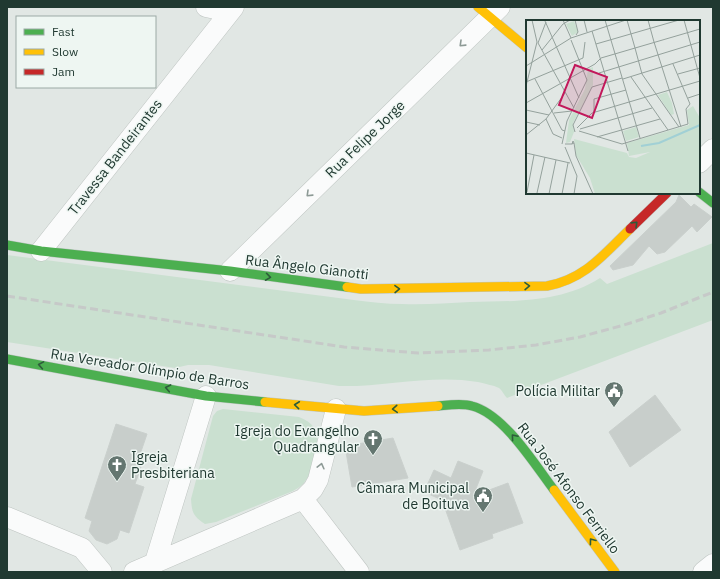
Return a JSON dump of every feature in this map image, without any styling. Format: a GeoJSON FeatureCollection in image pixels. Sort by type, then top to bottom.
{"type":"FeatureCollection","features":[{"type":"Feature","properties":{"kind":"street"},"geometry":{"type":"LineString","coordinates":[[206,7],[232,9]]}},
{"type":"Feature","properties":{"kind":"street","name":"Travessa Bandeirantes"},"geometry":{"type":"LineString","coordinates":[[41,250],[232,9]]}},
{"type":"Feature","properties":{"kind":"street"},"geometry":{"type":"LineString","coordinates":[[489,10],[526,47]]}},
{"type":"Feature","properties":{"kind":"street","name":"Rua Felipe Jorge"},"geometry":{"type":"LineString","coordinates":[[230,271],[489,10]]}},
{"type":"Feature","properties":{"kind":"street"},"geometry":{"type":"LineString","coordinates":[[700,162],[713,149]]}},
{"type":"Feature","properties":{"kind":"street"},"geometry":{"type":"LineString","coordinates":[[700,193],[713,203]]}},
{"type":"Feature","properties":{"kind":"street","name":"Rua Ângelo Gianotti"},"geometry":{"type":"LineString","coordinates":[[7,245],[230,271],[361,289],[533,286],[558,284],[574,278],[589,269],[666,194]]}},
{"type":"Feature","properties":{"kind":"street","name":"Rua Vereador Olímpio de Barros"},"geometry":{"type":"LineString","coordinates":[[7,360],[119,379],[206,396],[336,409]]}},
{"type":"Feature","properties":{"kind":"street"},"geometry":{"type":"LineString","coordinates":[[155,562],[206,396]]}},
{"type":"Feature","properties":{"kind":"street","name":"Rua José Afonso Ferriello"},"geometry":{"type":"LineString","coordinates":[[336,409],[364,411],[457,405],[472,406],[486,413],[500,422],[514,437],[616,572]]}},
{"type":"Feature","properties":{"kind":"street"},"geometry":{"type":"LineString","coordinates":[[134,572],[304,499],[313,489],[318,480],[336,409]]}},
{"type":"Feature","properties":{"kind":"street"},"geometry":{"type":"LineString","coordinates":[[304,499],[359,572]]}},
{"type":"Feature","properties":{"kind":"street"},"geometry":{"type":"LineString","coordinates":[[7,517],[82,548],[102,572]]}},
{"type":"Feature","properties":{"kind":"street"},"geometry":{"type":"LineString","coordinates":[[703,572],[713,564]]}},
{"type":"Feature","properties":{"kind":"green space"},"geometry":{"type":"Polygon","coordinates":[[[713,243],[713,320],[507,398],[497,387],[478,382],[461,380],[444,379],[374,385],[339,386],[209,365],[188,365],[175,368],[7,342],[7,255],[390,304],[419,304],[520,301],[553,296],[585,286],[600,278],[607,284],[713,243]]]}},
{"type":"Feature","properties":{"kind":"green space"},"geometry":{"type":"Polygon","coordinates":[[[223,409],[299,417],[312,425],[318,441],[310,473],[303,484],[299,487],[293,491],[216,522],[205,524],[194,514],[191,499],[213,416],[217,411],[223,409]]]}},
{"type":"Feature","properties":{"kind":"building"},"geometry":{"type":"Polygon","coordinates":[[[679,195],[691,207],[694,204],[712,217],[697,232],[692,226],[665,252],[657,254],[649,246],[633,265],[613,270],[610,266],[676,202],[679,195]]]}},
{"type":"Feature","properties":{"kind":"building"},"geometry":{"type":"Polygon","coordinates":[[[655,395],[681,430],[630,467],[609,432],[655,395]]]}},
{"type":"Feature","properties":{"kind":"building","name":"Igreja Presbiteriana"},"geometry":{"type":"Polygon","coordinates":[[[116,424],[147,434],[136,466],[141,467],[135,484],[144,487],[129,533],[120,530],[117,539],[107,544],[96,540],[89,531],[92,521],[85,518],[116,424]]]}},
{"type":"Feature","properties":{"kind":"building","name":"Igreja do Evangelho Quadrangular"},"geometry":{"type":"Polygon","coordinates":[[[393,438],[408,478],[352,487],[345,446],[393,438]]]}},
{"type":"Feature","properties":{"kind":"building","name":"Câmara Municipal de Boituva"},"geometry":{"type":"Polygon","coordinates":[[[458,461],[483,471],[473,496],[508,483],[523,523],[492,534],[493,538],[460,550],[442,500],[424,492],[434,470],[451,478],[458,461]]]}},
{"type":"Feature","properties":{"kind":"railway"},"geometry":{"type":"LineString","coordinates":[[7,296],[344,347],[418,353],[489,350],[536,345],[580,337],[661,313],[713,292]]}},
{"type":"Feature","properties":{"kind":"traffic: fast"},"geometry":{"type":"LineString","coordinates":[[700,193],[713,203]]}},
{"type":"Feature","properties":{"kind":"traffic: fast"},"geometry":{"type":"LineString","coordinates":[[7,245],[41,251],[230,271],[347,287]]}},
{"type":"Feature","properties":{"kind":"traffic: fast"},"geometry":{"type":"LineString","coordinates":[[7,359],[206,396],[265,402]]}},
{"type":"Feature","properties":{"kind":"traffic: fast"},"geometry":{"type":"LineString","coordinates":[[438,406],[455,404],[468,405],[484,411],[496,419],[518,442],[554,490]]}},
{"type":"Feature","properties":{"kind":"traffic: slow"},"geometry":{"type":"LineString","coordinates":[[478,7],[526,47]]}},
{"type":"Feature","properties":{"kind":"traffic: slow"},"geometry":{"type":"LineString","coordinates":[[347,287],[361,289],[547,286],[560,283],[583,271],[602,256],[630,229]]}},
{"type":"Feature","properties":{"kind":"traffic: slow"},"geometry":{"type":"LineString","coordinates":[[265,402],[364,411],[438,406]]}},
{"type":"Feature","properties":{"kind":"traffic: slow"},"geometry":{"type":"LineString","coordinates":[[554,490],[615,572]]}},
{"type":"Feature","properties":{"kind":"traffic: jam"},"geometry":{"type":"LineString","coordinates":[[630,229],[666,194]]}},
{"type":"Feature","properties":{"kind":"place","name":"Polícia Militar"},"geometry":{"type":"Point","coordinates":[614,408]}},
{"type":"Feature","properties":{"kind":"place","name":"Igreja do Evangelho Quadrangular"},"geometry":{"type":"Point","coordinates":[373,456]}},
{"type":"Feature","properties":{"kind":"place","name":"Igreja Presbiteriana"},"geometry":{"type":"Point","coordinates":[117,482]}},
{"type":"Feature","properties":{"kind":"place","name":"Câmara Municipal de Boituva"},"geometry":{"type":"Point","coordinates":[483,513]}}]}
